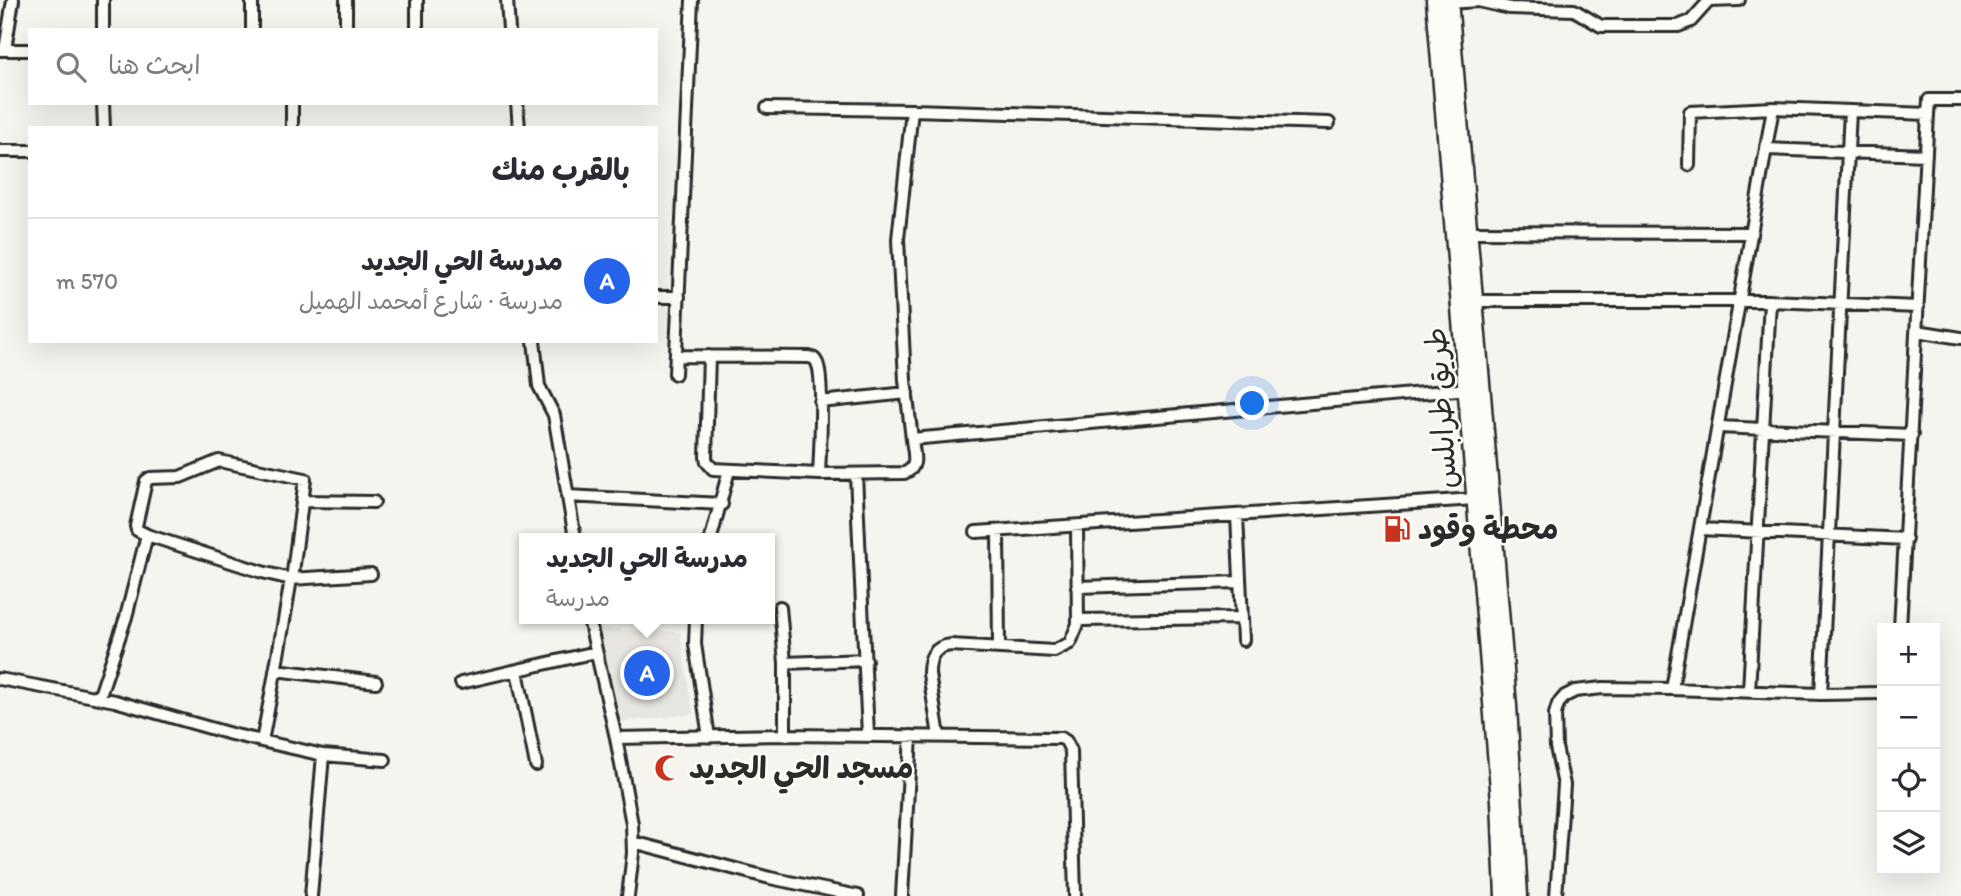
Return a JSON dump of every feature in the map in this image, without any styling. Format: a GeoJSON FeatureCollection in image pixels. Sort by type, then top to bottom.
{"type":"FeatureCollection","features":[{"type":"Feature","properties":{"kind":"highway"},"geometry":{"type":"LineString","coordinates":[[1445,1],[1476,301],[1509,719],[1519,896]]}},
{"type":"Feature","properties":{"kind":"highway","name":"طريق طرابلس"},"geometry":{"type":"LineString","coordinates":[[1445,1],[1475,499],[1500,801],[1504,896]]}},
{"type":"Feature","properties":{"kind":"street"},"geometry":{"type":"LineString","coordinates":[[13,0],[2,50],[28,50]]}},
{"type":"Feature","properties":{"kind":"street"},"geometry":{"type":"LineString","coordinates":[[103,0],[103,28]]}},
{"type":"Feature","properties":{"kind":"street"},"geometry":{"type":"LineString","coordinates":[[252,0],[252,28]]}},
{"type":"Feature","properties":{"kind":"street"},"geometry":{"type":"LineString","coordinates":[[346,0],[346,28]]}},
{"type":"Feature","properties":{"kind":"street"},"geometry":{"type":"LineString","coordinates":[[417,0],[418,28]]}},
{"type":"Feature","properties":{"kind":"street"},"geometry":{"type":"LineString","coordinates":[[507,0],[509,28]]}},
{"type":"Feature","properties":{"kind":"street"},"geometry":{"type":"LineString","coordinates":[[675,374],[692,0]]}},
{"type":"Feature","properties":{"kind":"street"},"geometry":{"type":"LineString","coordinates":[[1445,1],[1485,2],[1510,8],[1574,10],[1601,26],[1678,26],[1691,21],[1709,1],[1739,0]]}},
{"type":"Feature","properties":{"kind":"street"},"geometry":{"type":"LineString","coordinates":[[1900,623],[1929,100],[1961,100]]}},
{"type":"Feature","properties":{"kind":"street"},"geometry":{"type":"LineString","coordinates":[[103,105],[104,126]]}},
{"type":"Feature","properties":{"kind":"street"},"geometry":{"type":"LineString","coordinates":[[292,105],[292,126]]}},
{"type":"Feature","properties":{"kind":"street"},"geometry":{"type":"LineString","coordinates":[[517,105],[519,126]]}},
{"type":"Feature","properties":{"kind":"street"},"geometry":{"type":"LineString","coordinates":[[767,107],[1329,123]]}},
{"type":"Feature","properties":{"kind":"street"},"geometry":{"type":"LineString","coordinates":[[1689,164],[1690,112],[1773,108],[1928,114]]}},
{"type":"Feature","properties":{"kind":"street"},"geometry":{"type":"LineString","coordinates":[[1672,689],[1773,108]]}},
{"type":"Feature","properties":{"kind":"street"},"geometry":{"type":"LineString","coordinates":[[709,356],[706,457],[713,469],[819,474],[908,473],[915,463],[907,393],[898,239],[912,110]]}},
{"type":"Feature","properties":{"kind":"street"},"geometry":{"type":"LineString","coordinates":[[1821,694],[1850,111]]}},
{"type":"Feature","properties":{"kind":"street"},"geometry":{"type":"LineString","coordinates":[[1766,149],[1926,155]]}},
{"type":"Feature","properties":{"kind":"street"},"geometry":{"type":"LineString","coordinates":[[0,151],[28,151]]}},
{"type":"Feature","properties":{"kind":"street"},"geometry":{"type":"LineString","coordinates":[[1469,232],[1750,233]]}},
{"type":"Feature","properties":{"kind":"street"},"geometry":{"type":"LineString","coordinates":[[658,297],[679,297]]}},
{"type":"Feature","properties":{"kind":"street"},"geometry":{"type":"LineString","coordinates":[[1476,301],[1770,301],[1918,307]]}},
{"type":"Feature","properties":{"kind":"street"},"geometry":{"type":"LineString","coordinates":[[1749,691],[1770,301]]}},
{"type":"Feature","properties":{"kind":"street"},"geometry":{"type":"LineString","coordinates":[[1917,331],[1961,338]]}},
{"type":"Feature","properties":{"kind":"street"},"geometry":{"type":"LineString","coordinates":[[534,343],[539,386],[554,415],[574,533]]}},
{"type":"Feature","properties":{"kind":"street"},"geometry":{"type":"LineString","coordinates":[[676,356],[811,357],[818,364],[819,474]]}},
{"type":"Feature","properties":{"kind":"street"},"geometry":{"type":"LineString","coordinates":[[912,439],[1468,389]]}},
{"type":"Feature","properties":{"kind":"street"},"geometry":{"type":"LineString","coordinates":[[820,402],[907,393]]}},
{"type":"Feature","properties":{"kind":"street"},"geometry":{"type":"LineString","coordinates":[[1718,427],[1912,435]]}},
{"type":"Feature","properties":{"kind":"street"},"geometry":{"type":"LineString","coordinates":[[262,741],[291,579],[305,482],[302,477],[219,461],[180,477],[150,478],[146,481],[136,526],[137,530],[147,535],[291,579],[371,574]]}},
{"type":"Feature","properties":{"kind":"street"},"geometry":{"type":"LineString","coordinates":[[713,533],[729,470]]}},
{"type":"Feature","properties":{"kind":"street"},"geometry":{"type":"LineString","coordinates":[[856,474],[868,735]]}},
{"type":"Feature","properties":{"kind":"street"},"geometry":{"type":"LineString","coordinates":[[567,496],[722,504]]}},
{"type":"Feature","properties":{"kind":"street"},"geometry":{"type":"LineString","coordinates":[[976,533],[1475,499]]}},
{"type":"Feature","properties":{"kind":"street"},"geometry":{"type":"LineString","coordinates":[[302,501],[374,502]]}},
{"type":"Feature","properties":{"kind":"street"},"geometry":{"type":"LineString","coordinates":[[1237,516],[1242,640]]}},
{"type":"Feature","properties":{"kind":"street"},"geometry":{"type":"LineString","coordinates":[[939,736],[929,674],[931,655],[942,646],[1054,650],[1070,643],[1075,635],[1077,620],[1077,526]]}},
{"type":"Feature","properties":{"kind":"street"},"geometry":{"type":"LineString","coordinates":[[1700,530],[1906,539]]}},
{"type":"Feature","properties":{"kind":"street"},"geometry":{"type":"LineString","coordinates":[[998,531],[999,648]]}},
{"type":"Feature","properties":{"kind":"street"},"geometry":{"type":"LineString","coordinates":[[99,698],[126,618],[147,535]]}},
{"type":"Feature","properties":{"kind":"street"},"geometry":{"type":"LineString","coordinates":[[1077,587],[1240,582]]}},
{"type":"Feature","properties":{"kind":"street"},"geometry":{"type":"LineString","coordinates":[[780,607],[785,663],[785,735]]}},
{"type":"Feature","properties":{"kind":"street"},"geometry":{"type":"LineString","coordinates":[[1077,620],[1241,618]]}},
{"type":"Feature","properties":{"kind":"street"},"geometry":{"type":"LineString","coordinates":[[590,624],[616,738],[633,842],[628,896]]}},
{"type":"Feature","properties":{"kind":"street"},"geometry":{"type":"LineString","coordinates":[[696,624],[695,644],[709,737]]}},
{"type":"Feature","properties":{"kind":"street"},"geometry":{"type":"LineString","coordinates":[[461,683],[596,652]]}},
{"type":"Feature","properties":{"kind":"street"},"geometry":{"type":"LineString","coordinates":[[785,663],[866,660]]}},
{"type":"Feature","properties":{"kind":"street"},"geometry":{"type":"LineString","coordinates":[[275,670],[376,682]]}},
{"type":"Feature","properties":{"kind":"street"},"geometry":{"type":"LineString","coordinates":[[517,671],[536,765]]}},
{"type":"Feature","properties":{"kind":"street"},"geometry":{"type":"LineString","coordinates":[[0,679],[99,698],[323,755],[385,760]]}},
{"type":"Feature","properties":{"kind":"street"},"geometry":{"type":"LineString","coordinates":[[1556,896],[1564,785],[1556,747],[1555,714],[1558,704],[1565,696],[1575,691],[1603,688],[1877,693]]}},
{"type":"Feature","properties":{"kind":"street"},"geometry":{"type":"LineString","coordinates":[[616,738],[785,735],[1055,737],[1066,741],[1071,751],[1075,896]]}},
{"type":"Feature","properties":{"kind":"street"},"geometry":{"type":"LineString","coordinates":[[902,896],[911,736]]}},
{"type":"Feature","properties":{"kind":"street"},"geometry":{"type":"LineString","coordinates":[[311,896],[323,755]]}},
{"type":"Feature","properties":{"kind":"street"},"geometry":{"type":"LineString","coordinates":[[633,842],[769,878],[858,896]]}},
{"type":"Feature","properties":{"kind":"shaded area"},"geometry":{"type":"Polygon","coordinates":[[[597,629],[680,632],[693,714],[621,722],[597,629]]]}},
{"type":"Feature","properties":{"kind":"place","name":"محطة وقود"},"geometry":{"type":"Point","coordinates":[1397,529]}},
{"type":"Feature","properties":{"kind":"place","name":"مدرسة الحي الجديد"},"geometry":{"type":"Point","coordinates":[647,673]}},
{"type":"Feature","properties":{"kind":"place","name":"مسجد الحي الجديد"},"geometry":{"type":"Point","coordinates":[668,768]}}]}
